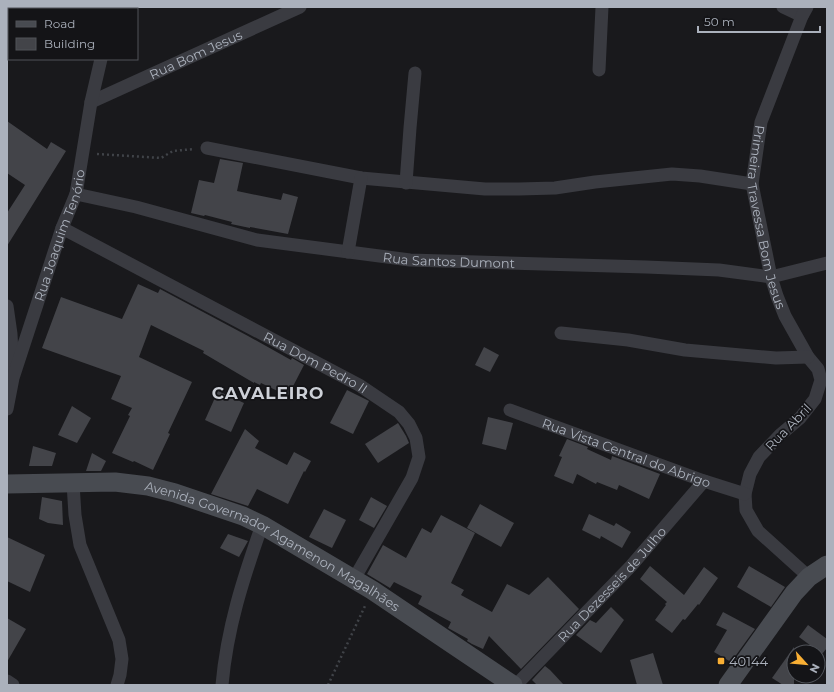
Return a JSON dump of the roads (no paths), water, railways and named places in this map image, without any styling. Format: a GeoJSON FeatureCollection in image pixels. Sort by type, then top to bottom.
{"type":"FeatureCollection","features":[{"type":"Feature","properties":{"kind":"main road","name":"Avenida Governador Agamenon Magalhães"},"geometry":{"type":"LineString","coordinates":[[7,484],[114,482],[148,486],[175,493],[244,516],[262,525],[372,590],[515,685]]}},
{"type":"Feature","properties":{"kind":"main road"},"geometry":{"type":"LineString","coordinates":[[728,685],[794,593],[809,577],[827,565]]}},
{"type":"Feature","properties":{"kind":"street","name":"Rua Bom Jesus"},"geometry":{"type":"LineString","coordinates":[[91,102],[300,7]]}},
{"type":"Feature","properties":{"kind":"street"},"geometry":{"type":"LineString","coordinates":[[599,70],[602,7]]}},
{"type":"Feature","properties":{"kind":"street"},"geometry":{"type":"LineString","coordinates":[[783,7],[805,11]]}},
{"type":"Feature","properties":{"kind":"street","name":"Primeira Travessa Bom Jesus"},"geometry":{"type":"LineString","coordinates":[[785,316],[771,277],[752,184],[761,122],[805,11]]}},
{"type":"Feature","properties":{"kind":"street","name":"Rua Joaquim Tenório"},"geometry":{"type":"LineString","coordinates":[[7,409],[13,378],[62,228],[76,194],[91,102],[101,60]]}},
{"type":"Feature","properties":{"kind":"street"},"geometry":{"type":"LineString","coordinates":[[406,183],[415,73]]}},
{"type":"Feature","properties":{"kind":"street"},"geometry":{"type":"LineString","coordinates":[[207,148],[361,178],[485,189],[555,188],[595,182],[672,174],[700,176],[752,184]]}},
{"type":"Feature","properties":{"kind":"street"},"geometry":{"type":"LineString","coordinates":[[348,252],[361,178]]}},
{"type":"Feature","properties":{"kind":"street","name":"Rua Santos Dumont"},"geometry":{"type":"LineString","coordinates":[[76,194],[136,207],[257,240],[410,260],[719,270],[771,277],[827,262]]}},
{"type":"Feature","properties":{"kind":"street","name":"Rua Dom Pedro II"},"geometry":{"type":"LineString","coordinates":[[62,228],[359,385],[399,412],[409,424],[416,438],[419,457],[412,478],[354,579]]}},
{"type":"Feature","properties":{"kind":"street"},"geometry":{"type":"LineString","coordinates":[[7,306],[11,334],[13,378]]}},
{"type":"Feature","properties":{"kind":"street","name":"Rua Abril"},"geometry":{"type":"LineString","coordinates":[[745,494],[750,474],[760,457],[780,435],[800,418],[815,399],[821,380],[818,369],[808,357],[785,316]]}},
{"type":"Feature","properties":{"kind":"street"},"geometry":{"type":"LineString","coordinates":[[561,332],[628,340],[685,350],[776,358],[808,357]]}},
{"type":"Feature","properties":{"kind":"street","name":"Rua Vista Central do Abrigo"},"geometry":{"type":"LineString","coordinates":[[510,410],[704,481],[745,494]]}},
{"type":"Feature","properties":{"kind":"street","name":"Rua Dezesseis de Julho"},"geometry":{"type":"LineString","coordinates":[[515,685],[630,566],[704,481]]}},
{"type":"Feature","properties":{"kind":"street"},"geometry":{"type":"LineString","coordinates":[[72,483],[75,516],[80,545],[119,640],[122,659],[117,685]]}},
{"type":"Feature","properties":{"kind":"street"},"geometry":{"type":"LineString","coordinates":[[745,494],[746,510],[758,530],[809,577]]}},
{"type":"Feature","properties":{"kind":"street"},"geometry":{"type":"LineString","coordinates":[[222,685],[224,660],[231,623],[243,580],[262,525]]}},
{"type":"Feature","properties":{"kind":"street"},"geometry":{"type":"LineString","coordinates":[[7,681],[13,685]]}},
{"type":"Feature","properties":{"kind":"place","name":"40144"},"geometry":{"type":"Point","coordinates":[721,661]}},
{"type":"Feature","properties":{"kind":"district","name":"CAVALEIRO"},"geometry":{"type":"Point","coordinates":[268,393]}}]}
